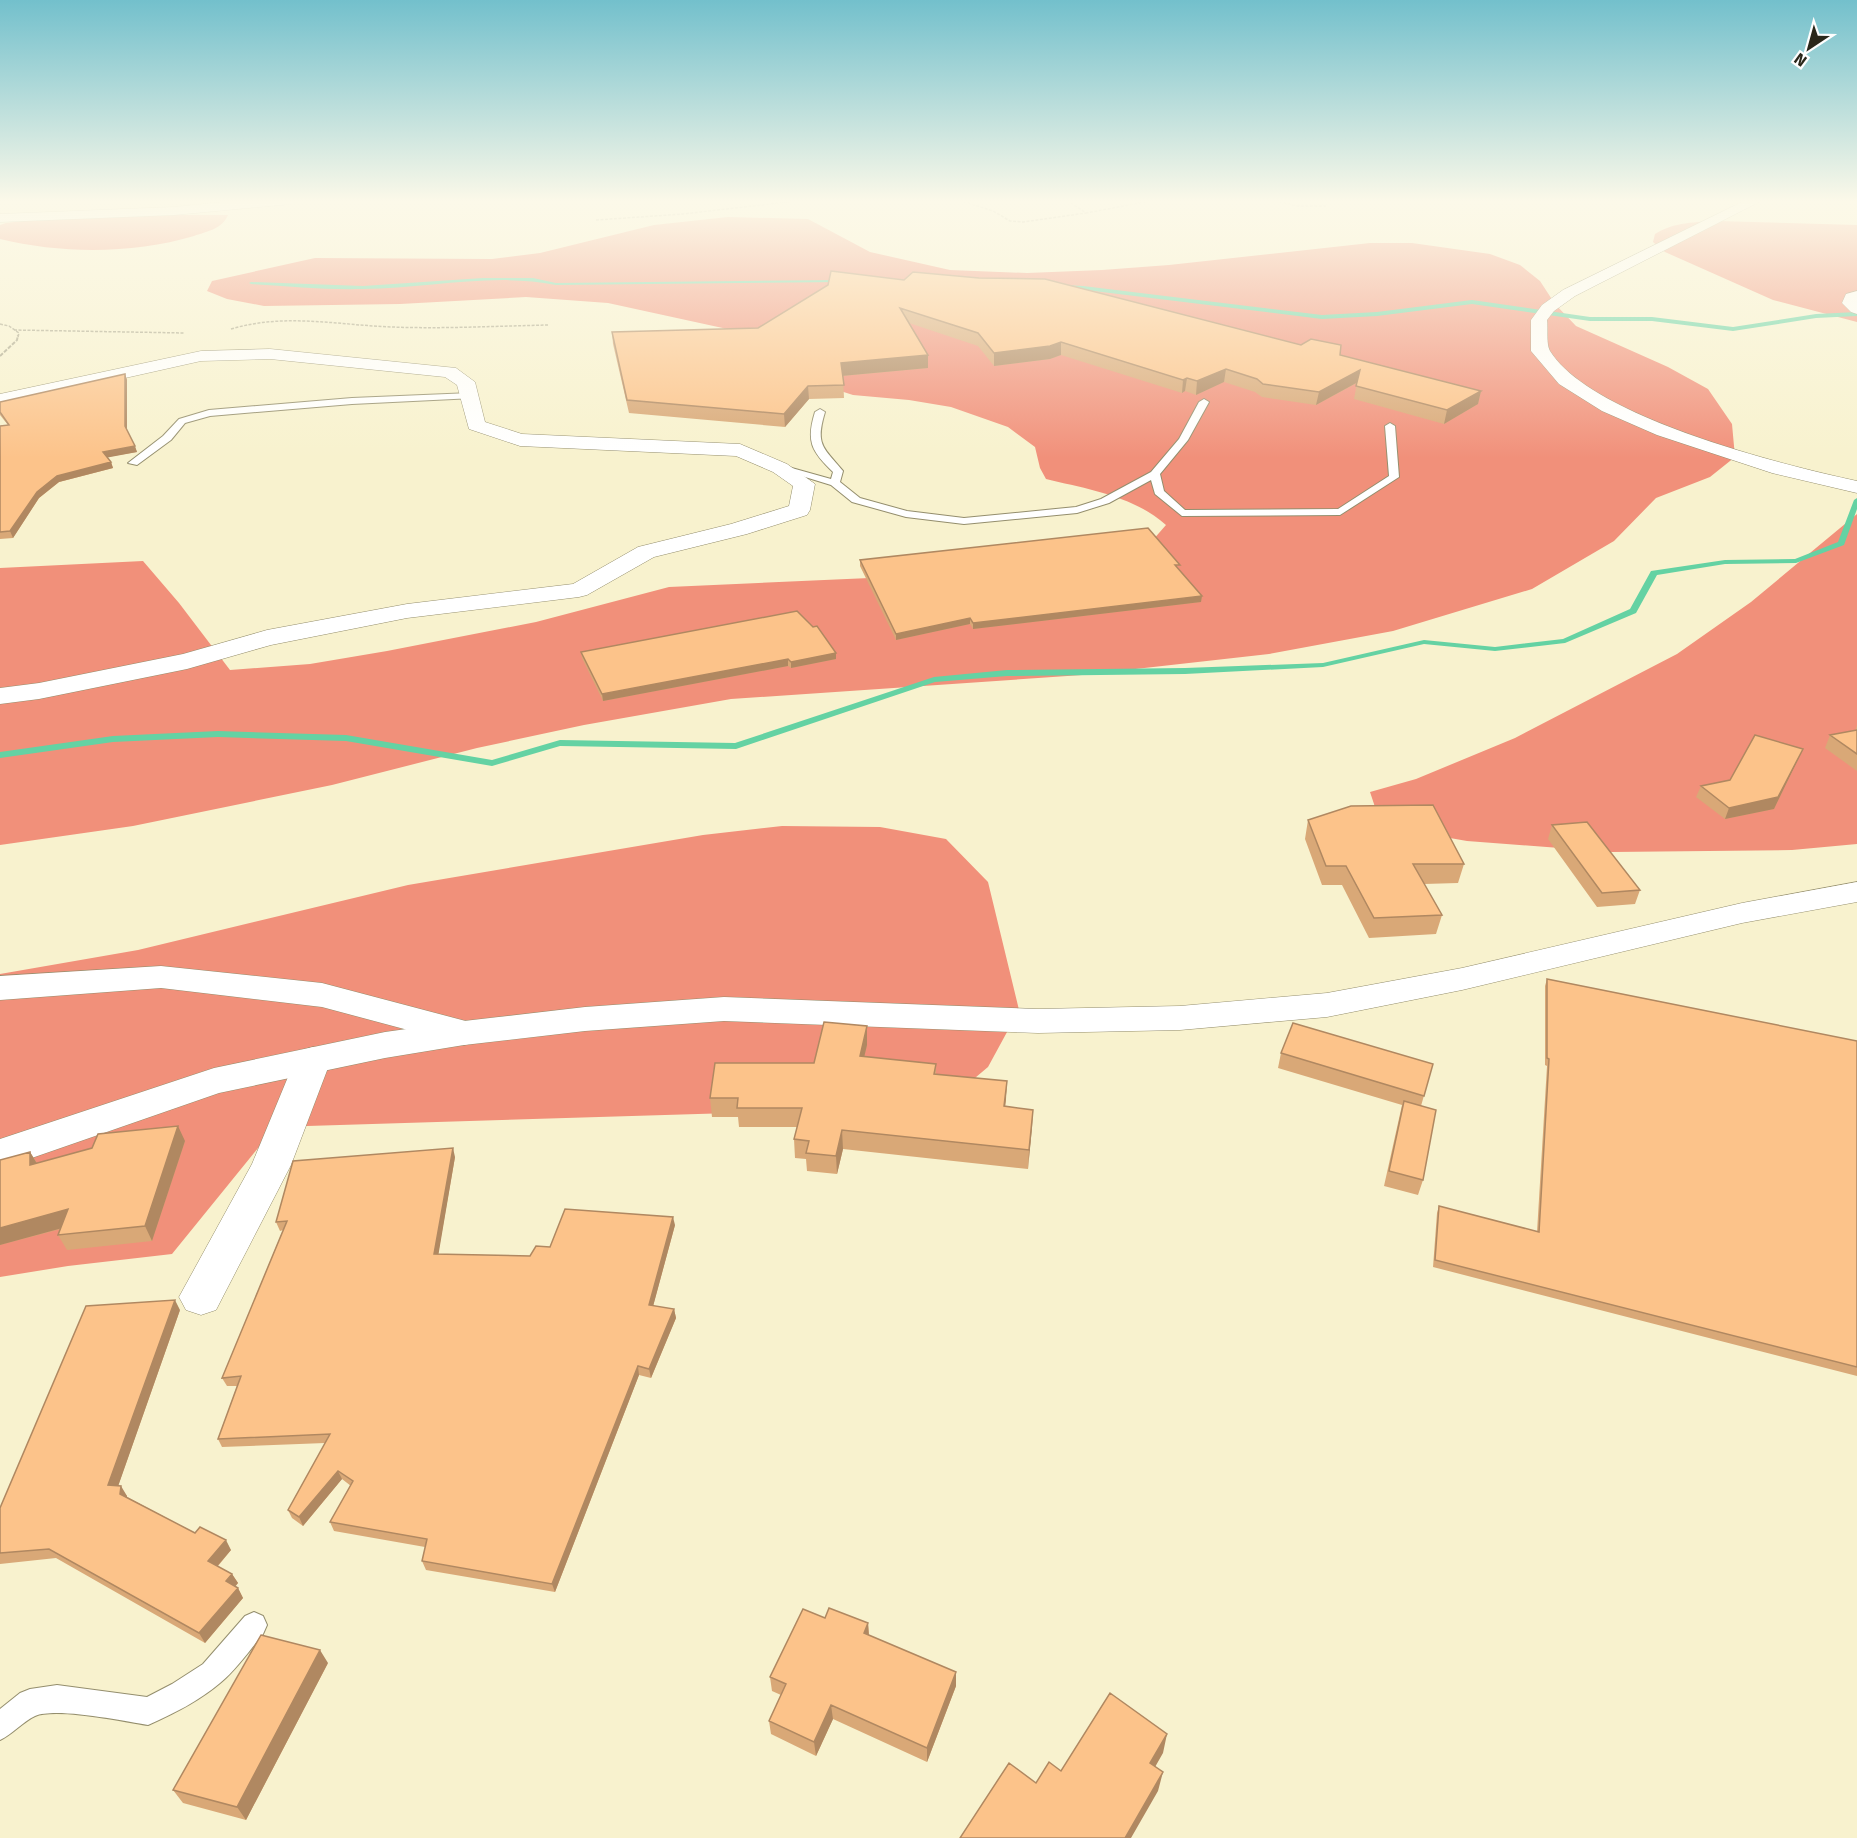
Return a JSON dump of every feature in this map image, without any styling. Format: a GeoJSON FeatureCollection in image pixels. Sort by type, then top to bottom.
{"type":"FeatureCollection","features":[{"type":"Feature","properties":{"kind":"street"},"geometry":{"type":"LineString","coordinates":[[1586,286],[1560,299],[1539,319],[1536,339],[1545,359],[1565,379],[1627,416],[1685,440],[1764,465],[1857,487]]}},
{"type":"Feature","properties":{"kind":"street"},"geometry":{"type":"LineString","coordinates":[[1857,296],[1852,297],[1850,303],[1857,309]]}},
{"type":"Feature","properties":{"kind":"street"},"geometry":{"type":"LineString","coordinates":[[0,400],[201,356],[270,354],[450,372],[466,382],[476,424],[520,440],[740,450],[780,468],[804,484],[799,510],[739,529],[646,552],[579,590],[407,611],[267,638],[188,661],[39,691],[0,696]]}},
{"type":"Feature","properties":{"kind":"street"},"geometry":{"type":"LineString","coordinates":[[0,1154],[214,1081],[313,1060],[464,1033],[585,1019],[724,1009],[1038,1021],[1180,1018],[1327,1005],[1462,980],[1742,913],[1857,892]]}},
{"type":"Feature","properties":{"kind":"street"},"geometry":{"type":"LineString","coordinates":[[0,988],[161,977],[322,995],[464,1033]]}},
{"type":"Feature","properties":{"kind":"street"},"geometry":{"type":"LineString","coordinates":[[201,1298],[271,1165],[313,1060]]}},
{"type":"Feature","properties":{"kind":"lane"},"geometry":{"type":"LineString","coordinates":[[133,463],[167,438],[182,421],[209,413],[352,401],[471,396]]}},
{"type":"Feature","properties":{"kind":"lane"},"geometry":{"type":"LineString","coordinates":[[780,468],[835,483],[856,500],[906,514],[964,521],[1077,510],[1105,501],[1155,474],[1183,440],[1204,402]]}},
{"type":"Feature","properties":{"kind":"lane"},"geometry":{"type":"LineString","coordinates":[[820,412],[813,433],[819,453],[838,471],[835,483]]}},
{"type":"Feature","properties":{"kind":"lane"},"geometry":{"type":"LineString","coordinates":[[1155,474],[1159,492],[1182,513],[1340,512],[1394,477],[1390,426]]}},
{"type":"Feature","properties":{"kind":"lane"},"geometry":{"type":"LineString","coordinates":[[0,1726],[30,1703],[57,1699],[148,1711],[182,1694],[212,1673],[254,1625]]}},
{"type":"Feature","properties":{"kind":"path"},"geometry":{"type":"LineString","coordinates":[[224,332],[252,321],[276,319],[392,327],[549,325]]}},
{"type":"Feature","properties":{"kind":"path"},"geometry":{"type":"LineString","coordinates":[[0,324],[19,333],[17,340],[0,356]]}},
{"type":"Feature","properties":{"kind":"path"},"geometry":{"type":"LineString","coordinates":[[14,330],[190,334]]}},
{"type":"Feature","properties":{"kind":"shaded area"},"geometry":{"type":"Polygon","coordinates":[[[210,286],[1543,286],[1555,304],[1576,326],[1668,367],[1708,389],[1732,424],[1735,457],[1710,477],[1656,498],[1614,541],[1532,589],[1393,631],[1269,654],[1082,675],[731,699],[584,725],[477,748],[332,785],[133,826],[0,845],[0,568],[143,561],[179,603],[230,670],[310,664],[387,651],[536,622],[669,587],[915,576],[1152,541],[1166,525],[1140,507],[1125,500],[1046,479],[1040,468],[1035,447],[1008,427],[951,407],[909,400],[853,395],[825,386],[741,332],[608,303],[526,297],[400,304],[264,306],[227,299],[207,291],[210,286]]]}},
{"type":"Feature","properties":{"kind":"shaded area"},"geometry":{"type":"Polygon","coordinates":[[[1741,286],[1857,286],[1857,322],[1773,300],[1741,286]]]}},
{"type":"Feature","properties":{"kind":"shaded area"},"geometry":{"type":"Polygon","coordinates":[[[1857,514],[1857,844],[1792,850],[1612,852],[1467,841],[1410,831],[1376,810],[1370,792],[1416,779],[1515,738],[1677,654],[1751,602],[1857,514]]]}},
{"type":"Feature","properties":{"kind":"shaded area"},"geometry":{"type":"Polygon","coordinates":[[[782,826],[880,827],[946,839],[988,882],[1019,1010],[988,1067],[944,1104],[793,1111],[275,1127],[172,1254],[68,1266],[0,1277],[0,974],[138,950],[408,885],[703,835],[782,826]]]}},
{"type":"Feature","properties":{"kind":"building"},"geometry":{"type":"Polygon","coordinates":[[[827,286],[1071,286],[1301,345],[1311,339],[1341,345],[1340,355],[1481,391],[1447,410],[1356,386],[1360,370],[1319,392],[1263,384],[1257,379],[1226,369],[1197,381],[1187,378],[1183,380],[1061,342],[1050,346],[994,353],[978,333],[900,308],[928,355],[841,363],[844,385],[808,386],[784,414],[627,400],[612,332],[758,328],[827,286]]]}},
{"type":"Feature","properties":{"kind":"building"},"geometry":{"type":"Polygon","coordinates":[[[125,374],[125,426],[135,446],[103,452],[111,462],[57,476],[37,492],[10,531],[0,532],[0,426],[9,425],[0,412],[0,402],[125,374]]]}},
{"type":"Feature","properties":{"kind":"building"},"geometry":{"type":"Polygon","coordinates":[[[1148,528],[1180,565],[1175,565],[1202,596],[973,623],[970,618],[896,634],[860,560],[1148,528]]]}},
{"type":"Feature","properties":{"kind":"building"},"geometry":{"type":"Polygon","coordinates":[[[797,611],[813,627],[817,626],[836,653],[791,662],[788,659],[602,694],[581,652],[797,611]]]}},
{"type":"Feature","properties":{"kind":"building"},"geometry":{"type":"Polygon","coordinates":[[[1857,730],[1857,754],[1830,735],[1857,730]]]}},
{"type":"Feature","properties":{"kind":"building"},"geometry":{"type":"Polygon","coordinates":[[[1755,735],[1803,749],[1778,797],[1729,808],[1701,786],[1730,780],[1755,735]]]}},
{"type":"Feature","properties":{"kind":"building"},"geometry":{"type":"Polygon","coordinates":[[[1433,805],[1464,864],[1413,864],[1442,915],[1374,918],[1346,866],[1326,866],[1308,820],[1351,806],[1433,805]]]}},
{"type":"Feature","properties":{"kind":"building"},"geometry":{"type":"Polygon","coordinates":[[[1587,822],[1640,890],[1602,893],[1552,825],[1587,822]]]}},
{"type":"Feature","properties":{"kind":"building"},"geometry":{"type":"Polygon","coordinates":[[[1547,979],[1857,1041],[1857,1367],[1435,1260],[1439,1206],[1539,1232],[1549,1059],[1547,1058],[1547,979]]]}},
{"type":"Feature","properties":{"kind":"building"},"geometry":{"type":"Polygon","coordinates":[[[824,1022],[867,1026],[860,1056],[936,1064],[934,1074],[1007,1081],[1004,1106],[1033,1110],[1029,1150],[842,1130],[836,1156],[806,1153],[809,1141],[794,1139],[802,1108],[737,1108],[738,1098],[710,1098],[715,1063],[814,1063],[824,1022]]]}},
{"type":"Feature","properties":{"kind":"building"},"geometry":{"type":"Polygon","coordinates":[[[1293,1023],[1433,1064],[1424,1096],[1281,1053],[1293,1023]]]}},
{"type":"Feature","properties":{"kind":"building"},"geometry":{"type":"Polygon","coordinates":[[[1404,1101],[1436,1110],[1423,1180],[1389,1171],[1404,1101]]]}},
{"type":"Feature","properties":{"kind":"building"},"geometry":{"type":"Polygon","coordinates":[[[178,1126],[145,1226],[58,1235],[68,1209],[0,1228],[0,1160],[30,1152],[30,1165],[92,1148],[98,1134],[178,1126]]]}},
{"type":"Feature","properties":{"kind":"building"},"geometry":{"type":"Polygon","coordinates":[[[453,1148],[434,1254],[530,1256],[536,1246],[550,1247],[565,1209],[673,1217],[649,1305],[674,1309],[649,1369],[638,1366],[552,1584],[422,1561],[427,1539],[330,1522],[353,1481],[338,1471],[299,1517],[288,1510],[330,1434],[218,1439],[241,1376],[222,1378],[287,1221],[276,1222],[293,1161],[453,1148]]]}},
{"type":"Feature","properties":{"kind":"building"},"geometry":{"type":"Polygon","coordinates":[[[175,1300],[108,1485],[121,1486],[120,1494],[195,1533],[200,1527],[226,1540],[208,1561],[232,1574],[226,1581],[238,1588],[199,1633],[49,1549],[0,1553],[0,1508],[86,1306],[175,1300]]]}},
{"type":"Feature","properties":{"kind":"building"},"geometry":{"type":"Polygon","coordinates":[[[829,1608],[868,1623],[864,1633],[956,1672],[927,1748],[831,1705],[814,1742],[769,1721],[786,1684],[770,1677],[803,1609],[825,1618],[829,1608]]]}},
{"type":"Feature","properties":{"kind":"building"},"geometry":{"type":"Polygon","coordinates":[[[261,1635],[320,1650],[237,1807],[173,1790],[261,1635]]]}},
{"type":"Feature","properties":{"kind":"building"},"geometry":{"type":"Polygon","coordinates":[[[1110,1693],[1167,1734],[1150,1763],[1163,1772],[1125,1838],[960,1838],[1009,1763],[1036,1783],[1049,1762],[1061,1771],[1110,1693]]]}},
{"type":"Feature","properties":{"kind":"waterway"},"geometry":{"type":"LineString","coordinates":[[313,286],[363,288],[393,286]]}},
{"type":"Feature","properties":{"kind":"waterway"},"geometry":{"type":"LineString","coordinates":[[1063,286],[1322,317],[1377,314],[1472,302],[1590,319],[1652,319],[1733,329],[1816,316],[1857,314]]}},
{"type":"Feature","properties":{"kind":"waterway"},"geometry":{"type":"LineString","coordinates":[[0,755],[113,739],[218,734],[346,738],[492,763],[560,743],[736,746],[934,680],[1007,673],[1185,671],[1323,665],[1424,642],[1495,649],[1565,641],[1633,611],[1654,573],[1725,562],[1796,561],[1841,543],[1857,500]]}}]}
